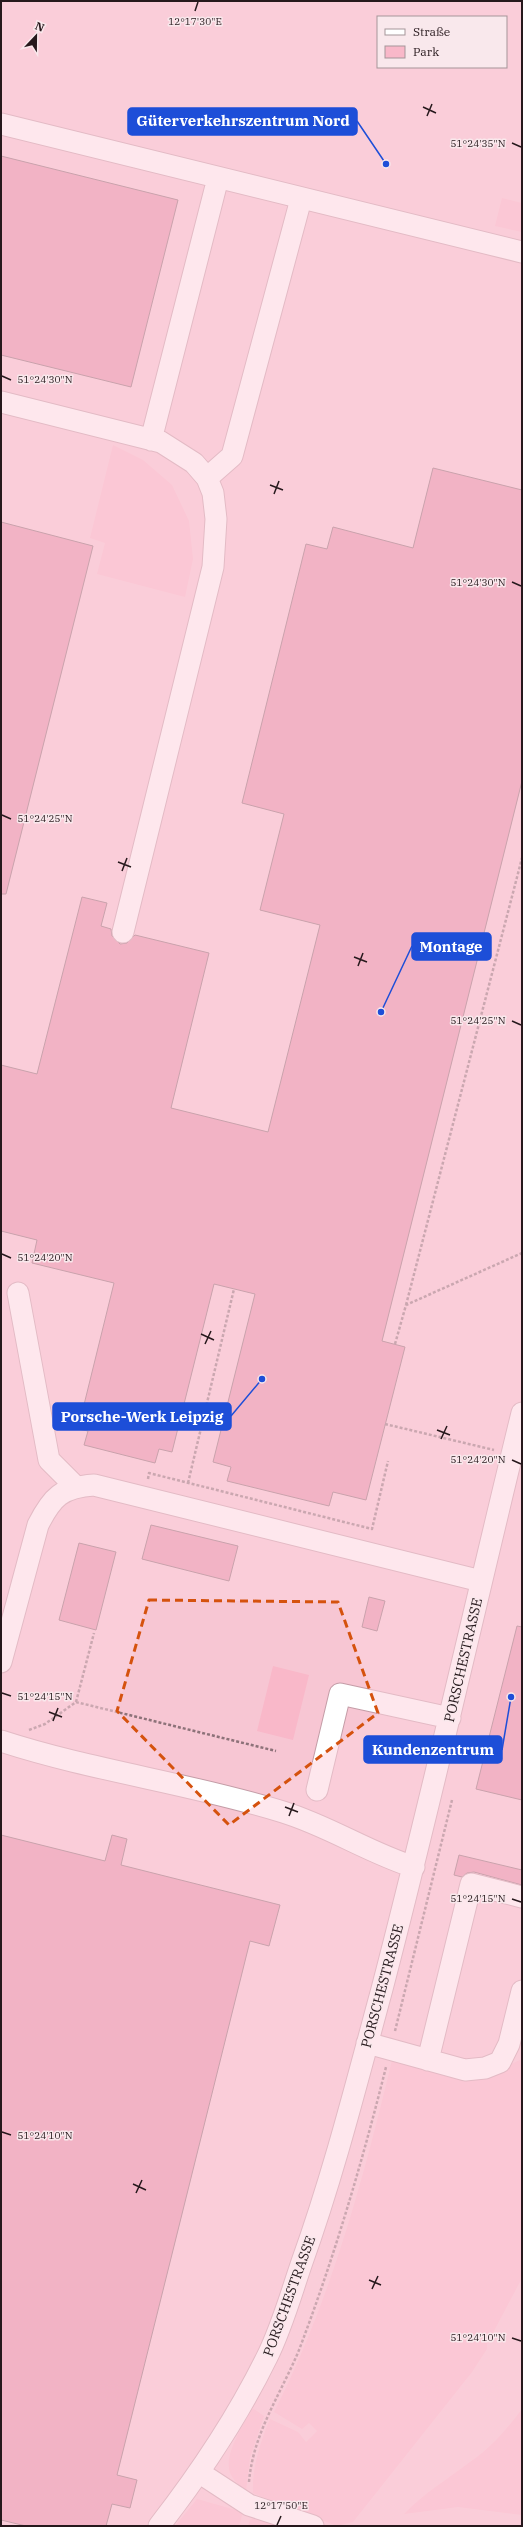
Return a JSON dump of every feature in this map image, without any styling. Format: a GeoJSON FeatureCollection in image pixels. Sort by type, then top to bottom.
{"type":"FeatureCollection","features":[{"type":"Feature","properties":{"kind":"street"},"geometry":{"type":"LineString","coordinates":[[1,124],[301,199],[522,252]]}},
{"type":"Feature","properties":{"kind":"street"},"geometry":{"type":"LineString","coordinates":[[151,440],[218,178]]}},
{"type":"Feature","properties":{"kind":"street"},"geometry":{"type":"LineString","coordinates":[[206,478],[232,456],[301,199]]}},
{"type":"Feature","properties":{"kind":"street"},"geometry":{"type":"LineString","coordinates":[[1,402],[151,440],[174,448],[194,463],[206,478],[213,493],[216,519],[213,567],[122,932]]}},
{"type":"Feature","properties":{"kind":"street"},"geometry":{"type":"LineString","coordinates":[[18,1293],[49,1460],[75,1486]]}},
{"type":"Feature","properties":{"kind":"street","name":"PORSCHESTRASSE"},"geometry":{"type":"LineString","coordinates":[[159,2526],[200,2473],[239,2412],[269,2353],[321,2209],[342,2143],[414,1867],[522,1413]]}},
{"type":"Feature","properties":{"kind":"street"},"geometry":{"type":"LineString","coordinates":[[1,1662],[38,1525],[46,1508],[61,1494],[75,1486],[94,1485],[481,1581]]}},
{"type":"Feature","properties":{"kind":"street"},"geometry":{"type":"LineString","coordinates":[[317,1790],[340,1694],[450,1718]]}},
{"type":"Feature","properties":{"kind":"street"},"geometry":{"type":"LineString","coordinates":[[1,1741],[37,1753],[219,1794],[284,1812],[336,1831],[396,1861],[414,1867]]}},
{"type":"Feature","properties":{"kind":"street"},"geometry":{"type":"LineString","coordinates":[[428,2060],[471,1884],[522,1897]]}},
{"type":"Feature","properties":{"kind":"street"},"geometry":{"type":"LineString","coordinates":[[367,2043],[465,2070],[486,2068],[500,2062],[509,2044],[522,1991]]}},
{"type":"Feature","properties":{"kind":"street"},"geometry":{"type":"LineString","coordinates":[[200,2473],[249,2505],[313,2526]]}},
{"type":"Feature","properties":{"kind":"path"},"geometry":{"type":"LineString","coordinates":[[394,1344],[406,1305],[522,858]]}},
{"type":"Feature","properties":{"kind":"path"},"geometry":{"type":"LineString","coordinates":[[406,1305],[522,1253]]}},
{"type":"Feature","properties":{"kind":"path"},"geometry":{"type":"LineString","coordinates":[[188,1483],[234,1289]]}},
{"type":"Feature","properties":{"kind":"path"},"geometry":{"type":"LineString","coordinates":[[385,1424],[512,1454]]}},
{"type":"Feature","properties":{"kind":"path"},"geometry":{"type":"LineString","coordinates":[[144,1498],[149,1473],[372,1529],[388,1461]]}},
{"type":"Feature","properties":{"kind":"path"},"geometry":{"type":"LineString","coordinates":[[23,1732],[45,1724],[76,1702],[94,1633]]}},
{"type":"Feature","properties":{"kind":"path"},"geometry":{"type":"LineString","coordinates":[[76,1702],[276,1751]]}},
{"type":"Feature","properties":{"kind":"highlighted area"},"geometry":{"type":"Polygon","coordinates":[[[149,1600],[338,1602],[378,1713],[229,1825],[117,1711],[149,1600]]]}},
{"type":"Feature","properties":{"kind":"shaded area"},"geometry":{"type":"Polygon","coordinates":[[[1,1],[522,1],[522,2526],[1,2526],[1,1]]]}},
{"type":"Feature","properties":{"kind":"green space"},"geometry":{"type":"Polygon","coordinates":[[[502,198],[522,203],[522,232],[495,226],[502,198]]]}},
{"type":"Feature","properties":{"kind":"green space"},"geometry":{"type":"Polygon","coordinates":[[[113,445],[143,460],[172,485],[189,521],[193,559],[185,597],[97,574],[105,543],[90,538],[113,445]]]}},
{"type":"Feature","properties":{"kind":"green space"},"geometry":{"type":"Polygon","coordinates":[[[273,1666],[309,1675],[293,1740],[257,1731],[273,1666]]]}},
{"type":"Feature","properties":{"kind":"green space"},"geometry":{"type":"Polygon","coordinates":[[[393,2056],[507,2066],[522,2059],[522,2278],[487,2344],[487,2349],[472,2372],[353,2522],[337,2526],[253,2493],[255,2464],[270,2419],[298,2432],[306,2442],[317,2431],[309,2423],[302,2429],[274,2412],[313,2326],[329,2282],[358,2192],[393,2056]]]}},
{"type":"Feature","properties":{"kind":"green space"},"geometry":{"type":"Polygon","coordinates":[[[254,2409],[264,2416],[250,2458],[246,2491],[233,2478],[229,2471],[229,2462],[230,2453],[238,2434],[251,2410],[254,2409]]]}},
{"type":"Feature","properties":{"kind":"green space"},"geometry":{"type":"Polygon","coordinates":[[[522,2409],[522,2515],[458,2507],[404,2514],[428,2493],[485,2451],[522,2409]]]}},
{"type":"Feature","properties":{"kind":"green space"},"geometry":{"type":"Polygon","coordinates":[[[197,2499],[243,2512],[239,2526],[175,2526],[197,2499]]]}},
{"type":"Feature","properties":{"kind":"green space"},"geometry":{"type":"Polygon","coordinates":[[[261,2515],[293,2526],[248,2526],[250,2520],[261,2515]]]}},
{"type":"Feature","properties":{"kind":"building"},"geometry":{"type":"Polygon","coordinates":[[[1,156],[178,200],[131,387],[1,355],[1,156]]]}},
{"type":"Feature","properties":{"kind":"building"},"geometry":{"type":"Polygon","coordinates":[[[433,468],[522,490],[522,781],[382,1341],[405,1347],[366,1500],[333,1492],[329,1506],[227,1481],[231,1467],[213,1462],[255,1294],[214,1284],[172,1452],[159,1449],[155,1463],[84,1445],[88,1431],[78,1429],[114,1283],[32,1263],[37,1240],[1,1231],[1,1065],[37,1074],[82,897],[107,903],[101,926],[111,929],[112,936],[120,944],[127,943],[135,935],[209,953],[171,1108],[268,1132],[320,925],[260,910],[284,814],[242,803],[306,544],[327,549],[333,527],[413,548],[433,468]]]}},
{"type":"Feature","properties":{"kind":"building"},"geometry":{"type":"Polygon","coordinates":[[[1,522],[93,546],[6,894],[1,894],[1,522]]]}},
{"type":"Feature","properties":{"kind":"building"},"geometry":{"type":"Polygon","coordinates":[[[151,1525],[238,1546],[229,1581],[142,1559],[151,1525]]]}},
{"type":"Feature","properties":{"kind":"building"},"geometry":{"type":"Polygon","coordinates":[[[79,1543],[116,1552],[96,1630],[59,1620],[79,1543]]]}},
{"type":"Feature","properties":{"kind":"building"},"geometry":{"type":"Polygon","coordinates":[[[369,1597],[385,1601],[377,1631],[362,1627],[369,1597]]]}},
{"type":"Feature","properties":{"kind":"building"},"geometry":{"type":"Polygon","coordinates":[[[517,1626],[522,1627],[522,1800],[476,1789],[517,1626]]]}},
{"type":"Feature","properties":{"kind":"building"},"geometry":{"type":"Polygon","coordinates":[[[1,1835],[105,1861],[112,1835],[127,1839],[121,1865],[280,1905],[269,1946],[250,1941],[117,2475],[137,2480],[130,2508],[112,2504],[106,2526],[26,2526],[1,2520],[1,1835]]]}},
{"type":"Feature","properties":{"kind":"building"},"geometry":{"type":"Polygon","coordinates":[[[459,1855],[522,1870],[522,1885],[474,1872],[467,1873],[462,1877],[454,1875],[459,1855]]]}},
{"type":"Feature","properties":{"kind":"place","name":"Güterverkehrszentrum Nord"},"geometry":{"type":"Point","coordinates":[386,164]}},
{"type":"Feature","properties":{"kind":"place","name":"Montage"},"geometry":{"type":"Point","coordinates":[381,1012]}},
{"type":"Feature","properties":{"kind":"place","name":"Porsche-Werk Leipzig"},"geometry":{"type":"Point","coordinates":[262,1379]}},
{"type":"Feature","properties":{"kind":"place","name":"Kundenzentrum"},"geometry":{"type":"Point","coordinates":[511,1697]}}]}
